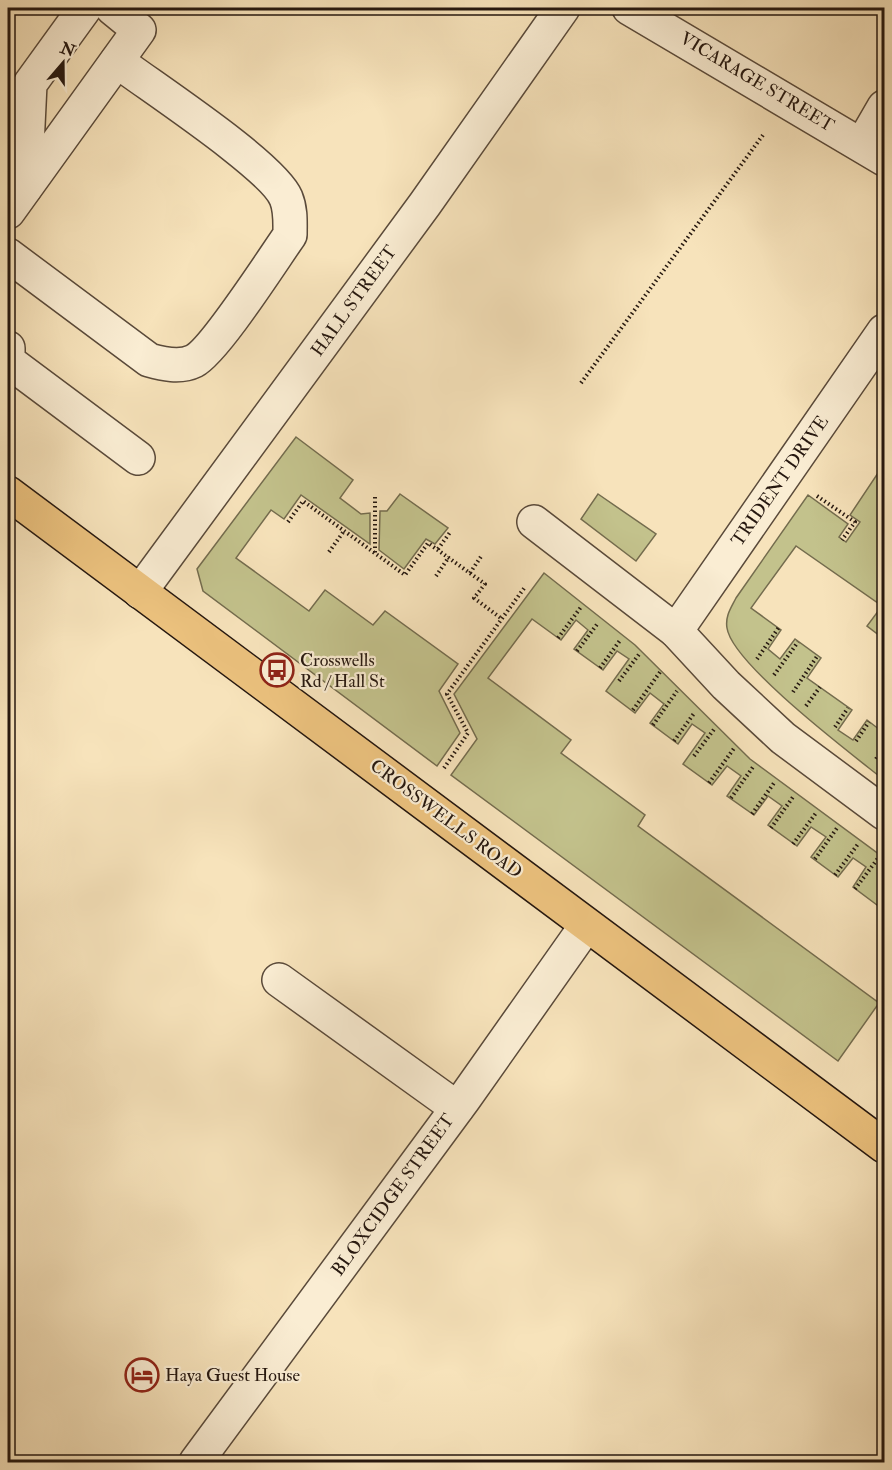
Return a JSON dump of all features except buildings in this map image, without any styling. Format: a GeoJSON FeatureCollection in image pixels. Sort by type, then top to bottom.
{"type":"FeatureCollection","features":[{"type":"Feature","properties":{"kind":"main road","name":"CROSSWELLS ROAD"},"geometry":{"type":"LineString","coordinates":[[8,493],[512,868],[586,926],[885,1146]]}},
{"type":"Feature","properties":{"kind":"street"},"geometry":{"type":"LineString","coordinates":[[13,191],[30,84],[85,8]]}},
{"type":"Feature","properties":{"kind":"street"},"geometry":{"type":"LineString","coordinates":[[13,191],[139,30],[112,8]]}},
{"type":"Feature","properties":{"kind":"street","name":"HALL STREET"},"geometry":{"type":"LineString","coordinates":[[140,592],[425,204],[563,8]]}},
{"type":"Feature","properties":{"kind":"street","name":"VICARAGE STREET"},"geometry":{"type":"LineString","coordinates":[[629,8],[874,152]]}},
{"type":"Feature","properties":{"kind":"street"},"geometry":{"type":"LineString","coordinates":[[8,255],[149,360],[163,364],[183,364],[207,352],[290,235],[290,214],[286,196],[262,169],[117,61]]}},
{"type":"Feature","properties":{"kind":"street"},"geometry":{"type":"LineString","coordinates":[[874,152],[885,107]]}},
{"type":"Feature","properties":{"kind":"street","name":"TRIDENT DRIVE"},"geometry":{"type":"LineString","coordinates":[[676,630],[885,331]]}},
{"type":"Feature","properties":{"kind":"street"},"geometry":{"type":"LineString","coordinates":[[8,348],[8,361],[138,458]]}},
{"type":"Feature","properties":{"kind":"street"},"geometry":{"type":"LineString","coordinates":[[534,522],[676,630],[726,685],[783,738],[885,813]]}},
{"type":"Feature","properties":{"kind":"street","name":"BLOXCIDGE STREET"},"geometry":{"type":"LineString","coordinates":[[196,1462],[457,1108],[586,926]]}},
{"type":"Feature","properties":{"kind":"street"},"geometry":{"type":"LineString","coordinates":[[279,980],[457,1108]]}},
{"type":"Feature","properties":{"kind":"path"},"geometry":{"type":"LineString","coordinates":[[581,383],[768,128]]}},
{"type":"Feature","properties":{"kind":"path"},"geometry":{"type":"LineString","coordinates":[[817,495],[855,522],[842,540]]}},
{"type":"Feature","properties":{"kind":"path"},"geometry":{"type":"LineString","coordinates":[[375,497],[375,553]]}},
{"type":"Feature","properties":{"kind":"path"},"geometry":{"type":"LineString","coordinates":[[288,522],[303,501],[405,575],[428,543],[485,584],[474,598],[502,619]]}},
{"type":"Feature","properties":{"kind":"path"},"geometry":{"type":"LineString","coordinates":[[329,552],[344,531]]}},
{"type":"Feature","properties":{"kind":"path"},"geometry":{"type":"LineString","coordinates":[[438,549],[451,531]]}},
{"type":"Feature","properties":{"kind":"path"},"geometry":{"type":"LineString","coordinates":[[470,573],[482,555]]}},
{"type":"Feature","properties":{"kind":"path"},"geometry":{"type":"LineString","coordinates":[[436,576],[448,557]]}},
{"type":"Feature","properties":{"kind":"path"},"geometry":{"type":"LineString","coordinates":[[438,776],[468,733],[447,694],[525,587]]}},
{"type":"Feature","properties":{"kind":"path"},"geometry":{"type":"LineString","coordinates":[[558,638],[586,599]]}},
{"type":"Feature","properties":{"kind":"path"},"geometry":{"type":"LineString","coordinates":[[577,651],[604,613]]}},
{"type":"Feature","properties":{"kind":"path"},"geometry":{"type":"LineString","coordinates":[[754,663],[779,627]]}},
{"type":"Feature","properties":{"kind":"path"},"geometry":{"type":"LineString","coordinates":[[600,668],[627,631]]}},
{"type":"Feature","properties":{"kind":"path"},"geometry":{"type":"LineString","coordinates":[[771,679],[798,642]]}},
{"type":"Feature","properties":{"kind":"path"},"geometry":{"type":"LineString","coordinates":[[619,681],[644,646]]}},
{"type":"Feature","properties":{"kind":"path"},"geometry":{"type":"LineString","coordinates":[[788,698],[818,655]]}},
{"type":"Feature","properties":{"kind":"path"},"geometry":{"type":"LineString","coordinates":[[633,710],[664,667]]}},
{"type":"Feature","properties":{"kind":"path"},"geometry":{"type":"LineString","coordinates":[[653,725],[682,685]]}},
{"type":"Feature","properties":{"kind":"path"},"geometry":{"type":"LineString","coordinates":[[674,741],[701,704]]}},
{"type":"Feature","properties":{"kind":"path"},"geometry":{"type":"LineString","coordinates":[[694,756],[719,722]]}},
{"type":"Feature","properties":{"kind":"path"},"geometry":{"type":"LineString","coordinates":[[709,783],[739,742]]}},
{"type":"Feature","properties":{"kind":"path"},"geometry":{"type":"LineString","coordinates":[[731,798],[758,759]]}},
{"type":"Feature","properties":{"kind":"path"},"geometry":{"type":"LineString","coordinates":[[771,828],[798,790]]}},
{"type":"Feature","properties":{"kind":"path"},"geometry":{"type":"LineString","coordinates":[[752,814],[765,794]]}},
{"type":"Feature","properties":{"kind":"path"},"geometry":{"type":"LineString","coordinates":[[793,844],[821,806]]}},
{"type":"Feature","properties":{"kind":"path"},"geometry":{"type":"LineString","coordinates":[[815,859],[842,822]]}},
{"type":"Feature","properties":{"kind":"path"},"geometry":{"type":"LineString","coordinates":[[835,875],[863,837]]}},
{"type":"Feature","properties":{"kind":"path"},"geometry":{"type":"LineString","coordinates":[[855,889],[883,852]]}},
{"type":"Feature","properties":{"kind":"path"},"geometry":{"type":"LineString","coordinates":[[878,906],[885,896]]}},
{"type":"Feature","properties":{"kind":"shaded area"},"geometry":{"type":"Polygon","coordinates":[[[296,437],[353,480],[340,498],[361,514],[370,513],[370,544],[301,495],[284,519],[271,510],[236,558],[309,611],[325,590],[373,625],[385,611],[458,664],[439,691],[460,733],[437,766],[203,591],[197,569],[296,437]]]}},
{"type":"Feature","properties":{"kind":"shaded area"},"geometry":{"type":"Polygon","coordinates":[[[884,464],[884,639],[867,626],[882,606],[796,546],[751,608],[781,630],[768,649],[780,659],[795,639],[821,658],[807,678],[852,710],[838,730],[853,740],[867,720],[884,733],[884,754],[881,760],[884,763],[884,780],[796,708],[749,663],[734,644],[727,628],[727,620],[736,598],[808,495],[848,524],[839,537],[846,542],[860,522],[850,515],[884,464]]]}},
{"type":"Feature","properties":{"kind":"shaded area"},"geometry":{"type":"Polygon","coordinates":[[[400,494],[448,528],[435,544],[426,539],[404,569],[379,550],[380,511],[387,511],[400,494]]]}},
{"type":"Feature","properties":{"kind":"shaded area"},"geometry":{"type":"Polygon","coordinates":[[[598,494],[656,534],[636,561],[581,519],[598,494]]]}},
{"type":"Feature","properties":{"kind":"shaded area"},"geometry":{"type":"Polygon","coordinates":[[[544,573],[635,645],[750,759],[884,858],[884,903],[881,908],[853,887],[866,867],[853,858],[838,877],[811,857],[826,837],[811,827],[797,846],[768,825],[782,806],[768,796],[754,815],[727,796],[741,776],[727,766],[712,785],[683,764],[705,733],[692,724],[678,744],[650,723],[664,704],[650,693],[635,713],[606,691],[629,659],[617,651],[603,670],[574,649],[588,630],[576,620],[561,640],[532,619],[488,678],[571,740],[561,753],[645,815],[638,826],[879,1003],[838,1061],[451,775],[477,739],[454,694],[544,573]]]}},
{"type":"Feature","properties":{"kind":"place","name":"Crosswells Rd / Hall St"},"geometry":{"type":"Point","coordinates":[277,670]}},
{"type":"Feature","properties":{"kind":"place","name":"Haya Guest House"},"geometry":{"type":"Point","coordinates":[142,1375]}}]}
